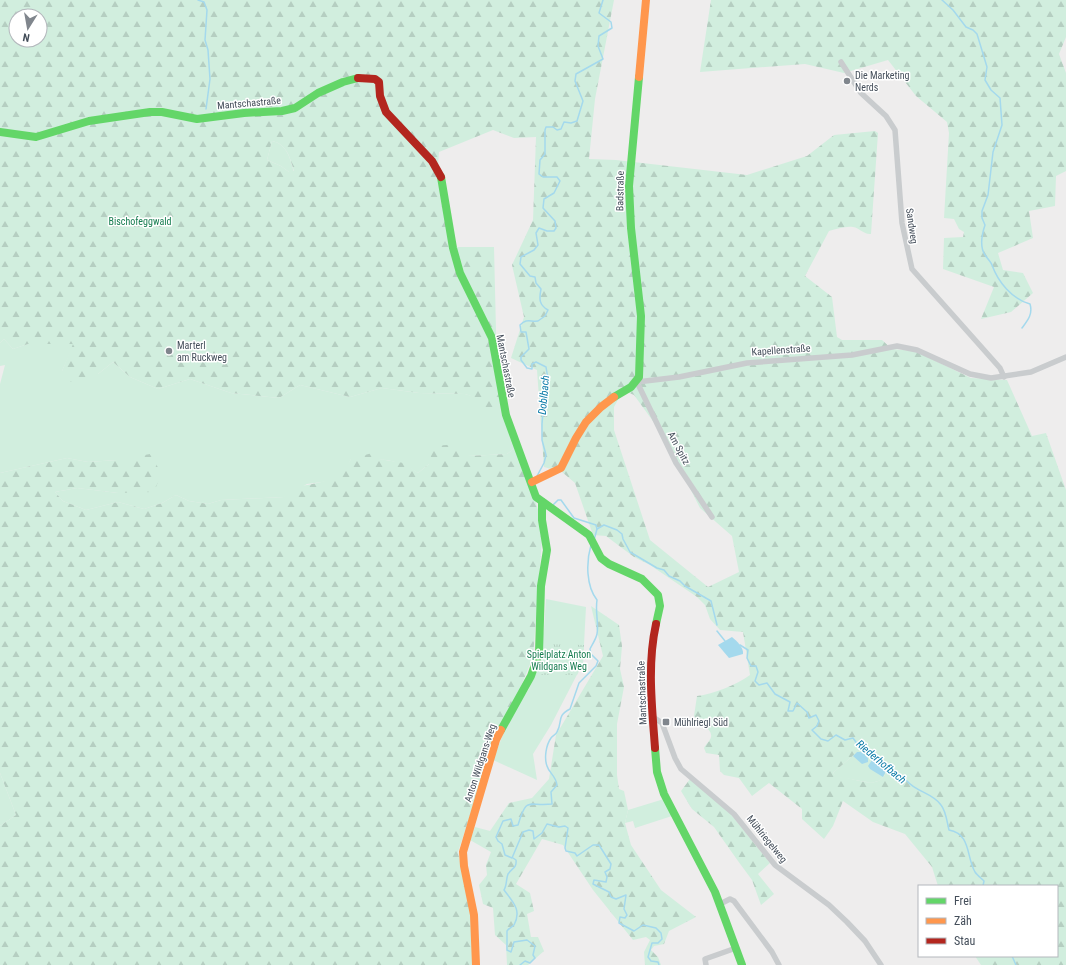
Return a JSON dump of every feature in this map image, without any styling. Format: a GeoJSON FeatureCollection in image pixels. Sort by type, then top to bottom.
{"type":"FeatureCollection","features":[{"type":"Feature","properties":{"kind":"street","name":"Badstraße"},"geometry":{"type":"LineString","coordinates":[[637,382],[641,349],[641,316],[631,228],[629,186],[646,0]]}},
{"type":"Feature","properties":{"kind":"street","name":"Sandweg"},"geometry":{"type":"LineString","coordinates":[[841,62],[860,93],[886,116],[895,130],[902,223],[912,269],[1000,368],[1004,377]]}},
{"type":"Feature","properties":{"kind":"street","name":"Mantschastraße"},"geometry":{"type":"LineString","coordinates":[[0,132],[36,137],[89,121],[150,112],[162,112],[197,119],[244,113],[282,111],[295,108],[318,93],[343,82],[363,77],[375,79],[380,82],[380,96],[386,112],[432,161],[443,180],[453,248],[460,273],[492,338],[506,415],[532,482],[536,497],[582,530],[593,542],[601,558],[609,564],[642,579],[658,595],[660,606],[651,647],[650,666],[655,758],[659,781],[720,904],[742,965]]}},
{"type":"Feature","properties":{"kind":"street","name":"Kapellenstraße"},"geometry":{"type":"LineString","coordinates":[[532,482],[560,468],[587,418],[637,382],[679,377],[747,363],[852,355],[897,346],[917,350],[970,374],[991,378],[1032,372],[1066,357]]}},
{"type":"Feature","properties":{"kind":"street","name":"Am Spitz"},"geometry":{"type":"LineString","coordinates":[[637,382],[676,463],[712,517]]}},
{"type":"Feature","properties":{"kind":"street","name":"Anton Wildgans-Weg"},"geometry":{"type":"LineString","coordinates":[[476,965],[474,915],[463,852],[496,740],[503,724],[533,671],[539,652],[541,585],[547,556],[546,538],[540,509],[542,502]]}},
{"type":"Feature","properties":{"kind":"street","name":"Mühlriegelweg"},"geometry":{"type":"LineString","coordinates":[[652,717],[662,723],[675,758],[681,769],[734,814],[775,865],[829,905],[847,922],[865,941],[881,965]]}},
{"type":"Feature","properties":{"kind":"street"},"geometry":{"type":"LineString","coordinates":[[720,904],[730,899],[734,901],[772,952],[779,965]]}},
{"type":"Feature","properties":{"kind":"street"},"geometry":{"type":"LineString","coordinates":[[706,965],[705,958],[736,948]]}},
{"type":"Feature","properties":{"kind":"green space","name":"Bischofeggwald"},"geometry":{"type":"Polygon","coordinates":[[[0,0],[614,0],[595,99],[589,159],[616,160],[747,175],[807,156],[834,135],[875,131],[878,133],[871,234],[853,227],[844,227],[829,231],[805,276],[832,297],[837,337],[842,340],[882,340],[892,349],[915,351],[971,378],[1007,380],[1032,436],[1046,433],[1066,490],[1066,965],[981,965],[976,957],[1058,957],[1058,885],[938,885],[932,867],[905,834],[873,822],[843,801],[833,826],[824,839],[802,819],[802,809],[769,783],[752,796],[739,778],[724,775],[720,771],[719,755],[706,753],[704,748],[711,737],[711,734],[708,728],[694,716],[697,696],[725,688],[750,675],[743,632],[720,630],[710,619],[705,605],[697,597],[650,565],[634,557],[606,536],[593,535],[575,483],[562,472],[544,467],[537,370],[511,358],[524,317],[512,265],[533,220],[536,137],[514,138],[493,130],[439,152],[438,166],[456,247],[494,247],[497,372],[507,406],[483,415],[480,399],[465,394],[419,393],[382,388],[350,397],[300,385],[279,398],[231,393],[190,379],[158,389],[130,377],[113,362],[98,374],[70,382],[62,371],[73,344],[28,344],[13,349],[4,339],[0,343],[0,0]],[[272,141],[267,160],[281,166],[289,172],[294,171],[287,152],[277,143],[272,141]],[[627,392],[620,396],[614,407],[614,430],[650,540],[708,587],[739,572],[732,536],[700,508],[663,435],[634,395],[627,392]],[[857,752],[833,773],[837,777],[866,782],[879,781],[884,776],[887,769],[862,752],[857,752]]]}},
{"type":"Feature","properties":{"kind":"green space"},"geometry":{"type":"Polygon","coordinates":[[[711,0],[1066,0],[1066,37],[1059,54],[1066,73],[1066,171],[1056,176],[1055,206],[1029,211],[1033,238],[998,253],[1003,270],[1023,273],[1033,293],[1011,312],[981,319],[994,287],[943,269],[944,238],[963,237],[964,232],[959,229],[954,219],[944,218],[949,133],[947,122],[916,96],[888,60],[844,73],[805,64],[700,72],[711,0]]]}},
{"type":"Feature","properties":{"kind":"green space"},"geometry":{"type":"Polygon","coordinates":[[[272,141],[281,145],[287,152],[294,172],[289,172],[281,166],[267,160],[272,141]]]}},
{"type":"Feature","properties":{"kind":"green space"},"geometry":{"type":"Polygon","coordinates":[[[4,339],[13,349],[28,344],[74,344],[62,371],[98,374],[113,362],[130,377],[158,389],[190,379],[231,393],[279,398],[300,385],[350,397],[382,388],[419,393],[465,394],[507,406],[519,445],[507,454],[468,456],[429,464],[418,473],[402,464],[386,460],[351,459],[346,470],[330,481],[307,484],[284,497],[221,500],[208,504],[189,501],[176,495],[162,503],[144,509],[118,502],[86,510],[63,501],[55,492],[77,488],[118,493],[117,460],[88,462],[67,458],[0,473],[0,384],[5,365],[0,366],[0,343],[4,339]]]}},
{"type":"Feature","properties":{"kind":"green space"},"geometry":{"type":"Polygon","coordinates":[[[459,444],[468,456],[507,454],[519,445],[543,527],[533,657],[480,785],[458,852],[473,926],[472,965],[0,965],[0,826],[16,815],[0,773],[0,473],[67,458],[88,462],[117,460],[150,454],[156,463],[159,472],[158,482],[153,492],[118,493],[77,488],[55,492],[63,501],[86,510],[118,502],[144,509],[162,503],[176,495],[189,501],[208,504],[221,500],[284,497],[286,489],[315,484],[331,479],[345,468],[351,459],[372,453],[379,459],[404,463],[418,473],[429,464],[433,446],[459,444]]]}},
{"type":"Feature","properties":{"kind":"green space"},"geometry":{"type":"Polygon","coordinates":[[[546,599],[586,607],[583,663],[551,725],[533,754],[537,780],[493,760],[512,712],[529,689],[535,675],[544,629],[546,599]]]}},
{"type":"Feature","properties":{"kind":"green space"},"geometry":{"type":"Polygon","coordinates":[[[591,606],[619,625],[622,646],[620,669],[624,687],[617,724],[617,775],[619,789],[624,791],[628,810],[625,823],[631,845],[661,890],[696,917],[669,931],[664,944],[654,946],[651,950],[658,957],[661,965],[645,965],[644,952],[650,940],[646,937],[633,940],[593,890],[563,845],[542,839],[516,884],[530,893],[534,911],[527,914],[531,937],[538,937],[544,951],[528,965],[507,965],[506,945],[495,935],[493,908],[483,904],[479,885],[487,875],[486,865],[491,852],[470,840],[475,827],[490,831],[509,803],[532,798],[549,779],[556,735],[603,656],[591,606]]]}},
{"type":"Feature","properties":{"kind":"green space","name":"Spielplatz Anton Wildgans Weg"},"geometry":{"type":"Polygon","coordinates":[[[542,644],[584,645],[583,663],[577,675],[535,675],[542,644]]]}},
{"type":"Feature","properties":{"kind":"green space"},"geometry":{"type":"Polygon","coordinates":[[[857,752],[862,752],[887,769],[884,776],[879,781],[866,782],[837,778],[833,773],[857,752]]]}},
{"type":"Feature","properties":{"kind":"green space"},"geometry":{"type":"Polygon","coordinates":[[[0,773],[16,815],[0,826],[0,773]]]}},
{"type":"Feature","properties":{"kind":"green space"},"geometry":{"type":"Polygon","coordinates":[[[690,779],[726,808],[770,863],[758,874],[774,894],[761,905],[752,880],[714,827],[692,809],[681,791],[690,779]]]}},
{"type":"Feature","properties":{"kind":"green space"},"geometry":{"type":"Polygon","coordinates":[[[664,799],[672,816],[635,828],[633,821],[625,823],[628,810],[664,799]]]}},
{"type":"Feature","properties":{"kind":"water"},"geometry":{"type":"Polygon","coordinates":[[[732,637],[741,647],[743,654],[729,658],[718,645],[732,637]]]}},
{"type":"Feature","properties":{"kind":"water"},"geometry":{"type":"Polygon","coordinates":[[[857,752],[862,752],[868,758],[868,762],[862,764],[853,756],[857,752]]]}},
{"type":"Feature","properties":{"kind":"water"},"geometry":{"type":"Polygon","coordinates":[[[872,760],[887,769],[883,777],[870,769],[868,766],[872,760]]]}},
{"type":"Feature","properties":{"kind":"waterway"},"geometry":{"type":"LineString","coordinates":[[198,0],[204,2],[207,10],[205,40],[208,50],[210,79],[206,109]]}},
{"type":"Feature","properties":{"kind":"waterway","name":"Doblbach"},"geometry":{"type":"LineString","coordinates":[[537,476],[544,463],[546,455],[542,440],[542,424],[545,388],[548,379],[546,367],[536,362],[532,364],[532,369],[527,368],[521,360],[521,357],[529,349],[526,332],[521,332],[520,325],[527,321],[538,321],[545,316],[548,310],[541,304],[541,289],[536,283],[535,277],[530,276],[520,264],[521,257],[534,250],[538,245],[536,233],[539,228],[547,231],[554,231],[556,228],[555,221],[543,208],[544,199],[554,193],[560,181],[557,177],[543,177],[539,174],[540,160],[545,154],[545,130],[546,127],[553,127],[557,130],[561,129],[564,122],[571,123],[577,121],[583,101],[575,81],[576,74],[603,59],[598,46],[599,36],[612,28],[611,22],[599,13],[603,0]]}},
{"type":"Feature","properties":{"kind":"waterway"},"geometry":{"type":"LineString","coordinates":[[942,0],[953,10],[966,27],[973,30],[977,34],[987,67],[985,80],[991,90],[1000,98],[1002,125],[993,152],[988,195],[982,211],[982,218],[985,225],[982,236],[982,248],[998,278],[1006,289],[1023,302],[1030,304],[1030,314],[1028,320],[1022,328]]}},
{"type":"Feature","properties":{"kind":"waterway","name":"Doblbach"},"geometry":{"type":"LineString","coordinates":[[553,505],[558,500],[561,500],[574,518],[596,525],[597,529],[594,540]]}},
{"type":"Feature","properties":{"kind":"waterway","name":"Riederhofbach"},"geometry":{"type":"LineString","coordinates":[[597,529],[604,525],[617,530],[622,534],[630,552],[657,568],[664,570],[669,576],[680,581],[685,586],[711,601],[717,625]]}},
{"type":"Feature","properties":{"kind":"waterway","name":"Doblbach"},"geometry":{"type":"LineString","coordinates":[[591,545],[588,559],[588,574],[593,594],[597,600],[596,609],[598,626],[595,640],[590,649],[591,654],[598,661],[596,666],[579,683],[570,709],[561,717],[559,728],[548,744],[546,763],[557,785],[551,792],[552,804],[529,804],[524,809],[518,825],[513,826],[511,819],[503,821],[496,837],[502,844],[505,855],[512,858],[523,832],[529,830],[533,831],[534,839],[542,833],[547,824],[559,827],[565,826],[568,828],[565,848],[566,851],[575,853],[577,856],[593,845],[599,845],[611,864],[610,869],[605,872],[607,877],[606,882],[594,880],[593,884],[609,892],[611,897],[616,899],[626,895],[624,909],[627,915],[625,918],[620,917],[619,923],[634,931],[643,925],[656,928],[661,933],[662,939],[658,943],[652,943],[648,957],[651,961],[658,962],[659,965]]}},
{"type":"Feature","properties":{"kind":"waterway","name":"Riederhofbach"},"geometry":{"type":"LineString","coordinates":[[717,631],[725,641]]}},
{"type":"Feature","properties":{"kind":"waterway","name":"Riederhofbach"},"geometry":{"type":"LineString","coordinates":[[740,645],[748,650],[747,658],[751,666],[756,666],[758,672],[755,681],[759,685],[767,683],[775,694],[790,702],[788,711],[793,711],[797,703],[807,712],[809,718],[816,715],[819,721],[817,726],[812,730],[821,739],[828,741],[836,735],[845,740],[853,738],[858,745],[915,788],[938,801],[944,810],[949,830],[956,832],[965,841],[972,866],[975,872],[984,881],[983,885]]}},
{"type":"Feature","properties":{"kind":"waterway"},"geometry":{"type":"LineString","coordinates":[[513,858],[516,860],[516,865],[508,874],[504,890],[515,906],[517,915],[514,925],[507,931],[507,950],[511,952],[514,942],[527,940],[535,946],[533,955],[535,958],[530,963],[525,961],[520,965]]}},
{"type":"Feature","properties":{"kind":"waterway","name":"Riederhofbach"},"geometry":{"type":"LineString","coordinates":[[1012,957],[1016,965]]}},
{"type":"Feature","properties":{"kind":"traffic: fast"},"geometry":{"type":"LineString","coordinates":[[614,397],[631,387],[639,377],[641,316],[631,228],[629,186],[639,77]]}},
{"type":"Feature","properties":{"kind":"traffic: fast"},"geometry":{"type":"LineString","coordinates":[[0,132],[36,137],[89,121],[150,112],[162,112],[197,119],[244,113],[282,111],[295,108],[318,93],[343,82],[358,78]]}},
{"type":"Feature","properties":{"kind":"traffic: fast"},"geometry":{"type":"LineString","coordinates":[[441,177],[453,248],[460,273],[492,338],[506,415],[536,497],[589,535],[601,558],[609,564],[642,579],[658,595],[660,606],[656,624]]}},
{"type":"Feature","properties":{"kind":"traffic: fast"},"geometry":{"type":"LineString","coordinates":[[501,730],[531,676],[539,653],[541,586],[547,550],[542,520],[542,502]]}},
{"type":"Feature","properties":{"kind":"traffic: fast"},"geometry":{"type":"LineString","coordinates":[[655,748],[657,772],[664,794],[715,892],[742,965]]}},
{"type":"Feature","properties":{"kind":"traffic: slow"},"geometry":{"type":"LineString","coordinates":[[639,77],[646,0]]}},
{"type":"Feature","properties":{"kind":"traffic: slow"},"geometry":{"type":"LineString","coordinates":[[532,482],[561,468],[586,422],[614,397]]}},
{"type":"Feature","properties":{"kind":"traffic: slow"},"geometry":{"type":"LineString","coordinates":[[476,965],[474,915],[464,866],[463,852],[496,740],[501,730]]}},
{"type":"Feature","properties":{"kind":"traffic: jam"},"geometry":{"type":"LineString","coordinates":[[358,78],[375,79],[379,82],[380,96],[386,112],[432,161],[441,177]]}},
{"type":"Feature","properties":{"kind":"traffic: jam"},"geometry":{"type":"LineString","coordinates":[[655,748],[651,670],[653,639],[656,624]]}},
{"type":"Feature","properties":{"kind":"place","name":"Die Marketing Nerds"},"geometry":{"type":"Point","coordinates":[847,81]}},
{"type":"Feature","properties":{"kind":"place","name":"Marterl am Ruckweg"},"geometry":{"type":"Point","coordinates":[169,351]}},
{"type":"Feature","properties":{"kind":"place","name":"Mühlriegl Süd"},"geometry":{"type":"Point","coordinates":[666,722]}}]}
